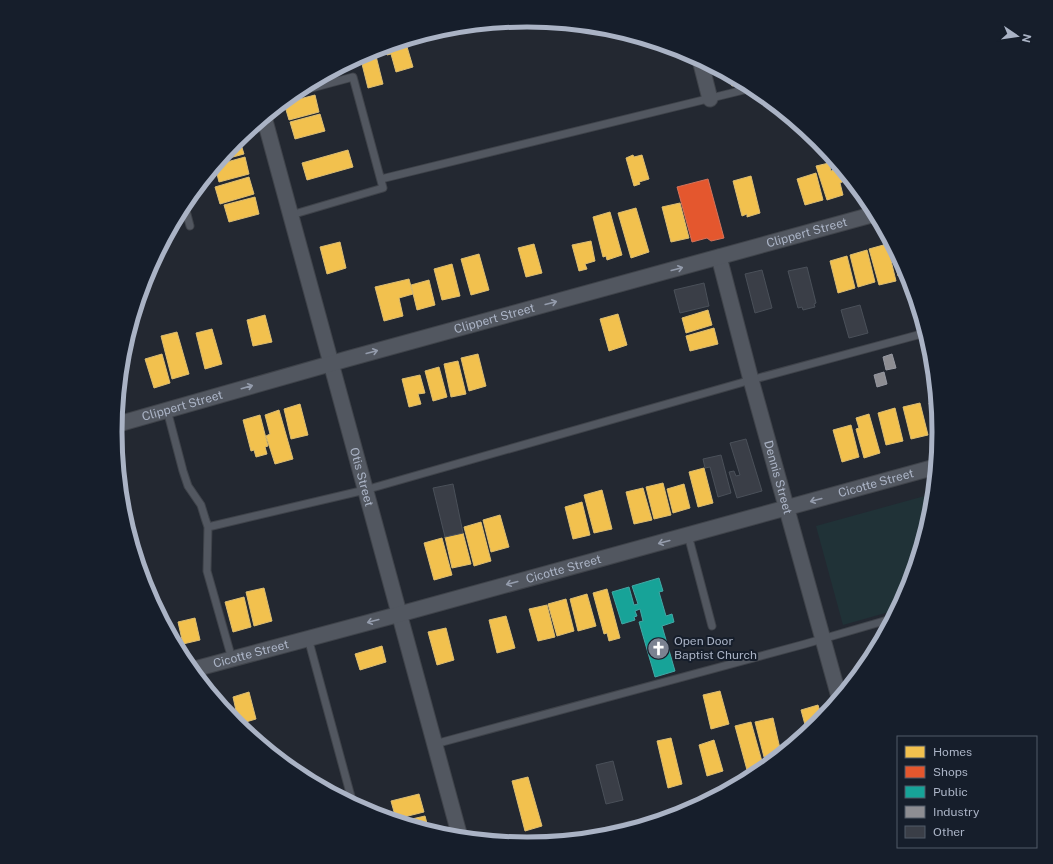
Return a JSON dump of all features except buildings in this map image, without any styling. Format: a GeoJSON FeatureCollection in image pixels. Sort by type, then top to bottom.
{"type":"FeatureCollection","features":[{"type":"Feature","properties":{"kind":"street"},"geometry":{"type":"LineString","coordinates":[[702,67],[710,99]]}},
{"type":"Feature","properties":{"kind":"street","name":"Otis Street"},"geometry":{"type":"LineString","coordinates":[[266,123],[458,831]]}},
{"type":"Feature","properties":{"kind":"street","name":"Clippert Street"},"geometry":{"type":"LineString","coordinates":[[122,423],[331,363],[868,216]]}},
{"type":"Feature","properties":{"kind":"street","name":"Dennis Street"},"geometry":{"type":"LineString","coordinates":[[719,257],[751,380],[788,508],[837,692]]}},
{"type":"Feature","properties":{"kind":"street","name":"Cicotte Street"},"geometry":{"type":"LineString","coordinates":[[198,668],[930,468]]}},
{"type":"Feature","properties":{"kind":"lane"},"geometry":{"type":"LineString","coordinates":[[291,215],[383,188],[353,77],[313,88]]}},
{"type":"Feature","properties":{"kind":"lane"},"geometry":{"type":"LineString","coordinates":[[381,179],[744,90]]}},
{"type":"Feature","properties":{"kind":"lane"},"geometry":{"type":"LineString","coordinates":[[186,213],[190,226]]}},
{"type":"Feature","properties":{"kind":"lane"},"geometry":{"type":"LineString","coordinates":[[208,527],[365,490],[751,380],[920,334]]}},
{"type":"Feature","properties":{"kind":"lane"},"geometry":{"type":"LineString","coordinates":[[167,410],[182,471],[188,486],[201,505],[208,527],[207,572],[232,659]]}},
{"type":"Feature","properties":{"kind":"lane"},"geometry":{"type":"LineString","coordinates":[[688,535],[712,626]]}},
{"type":"Feature","properties":{"kind":"lane"},"geometry":{"type":"LineString","coordinates":[[434,744],[885,621]]}},
{"type":"Feature","properties":{"kind":"lane"},"geometry":{"type":"LineString","coordinates":[[308,638],[351,797]]}},
{"type":"Feature","properties":{"kind":"shaded area"},"geometry":{"type":"Polygon","coordinates":[[[926,496],[918,537],[901,587],[890,612],[843,625],[816,526],[926,496]]]}},
{"type":"Feature","properties":{"kind":"place","name":"Open Door Baptist Church"},"geometry":{"type":"Point","coordinates":[658,648]}}]}
